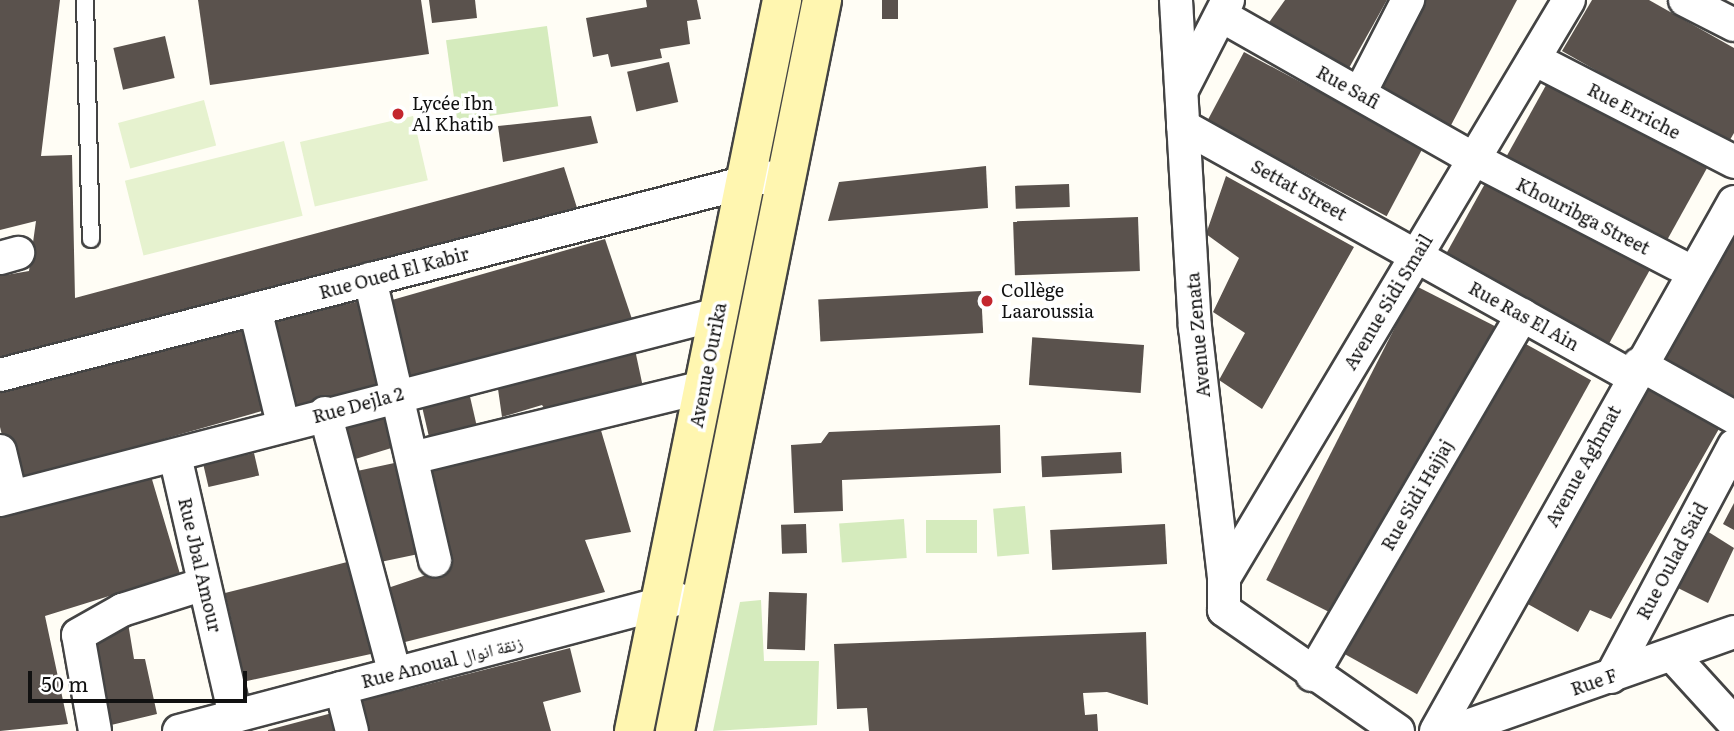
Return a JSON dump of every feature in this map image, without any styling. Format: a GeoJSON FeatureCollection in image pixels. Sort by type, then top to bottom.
{"type":"FeatureCollection","features":[{"type":"Feature","properties":{"kind":"street","name":"Avenue Ourika"},"geometry":{"type":"LineString","coordinates":[[634,731],[782,0]]}},
{"type":"Feature","properties":{"kind":"street"},"geometry":{"type":"LineString","coordinates":[[675,731],[822,0]]}},
{"type":"Feature","properties":{"kind":"street","name":"Avenue Zenata"},"geometry":{"type":"LineString","coordinates":[[1176,0],[1195,327],[1224,578]]}},
{"type":"Feature","properties":{"kind":"street"},"geometry":{"type":"LineString","coordinates":[[1360,93],[1408,0]]}},
{"type":"Feature","properties":{"kind":"street","name":"Avenue Sidi Smail"},"geometry":{"type":"LineString","coordinates":[[1224,578],[1569,0]]}},
{"type":"Feature","properties":{"kind":"street"},"geometry":{"type":"LineString","coordinates":[[1685,0],[1734,25]]}},
{"type":"Feature","properties":{"kind":"street"},"geometry":{"type":"LineString","coordinates":[[1181,92],[1225,8]]}},
{"type":"Feature","properties":{"kind":"street","name":"Rue Safi"},"geometry":{"type":"LineString","coordinates":[[1225,8],[1360,93],[1474,159]]}},
{"type":"Feature","properties":{"kind":"street","name":"Rue Erriche"},"geometry":{"type":"LineString","coordinates":[[1534,60],[1734,162]]}},
{"type":"Feature","properties":{"kind":"street","name":"Settat Street"},"geometry":{"type":"LineString","coordinates":[[1183,125],[1416,254]]}},
{"type":"Feature","properties":{"kind":"street","name":"Khouribga Street"},"geometry":{"type":"LineString","coordinates":[[1474,159],[1692,272]]}},
{"type":"Feature","properties":{"kind":"street","name":"Rue Oued El Kabir"},"geometry":{"type":"LineString","coordinates":[[0,375],[787,171]]}},
{"type":"Feature","properties":{"kind":"street","name":"Avenue Aghmat"},"geometry":{"type":"LineString","coordinates":[[1436,731],[1636,370],[1732,209]]}},
{"type":"Feature","properties":{"kind":"street","name":"Rue Ras El Ain"},"geometry":{"type":"LineString","coordinates":[[1416,254],[1522,315],[1734,417]]}},
{"type":"Feature","properties":{"kind":"street"},"geometry":{"type":"LineString","coordinates":[[370,279],[399,394],[435,561]]}},
{"type":"Feature","properties":{"kind":"street"},"geometry":{"type":"LineString","coordinates":[[255,309],[283,424]]}},
{"type":"Feature","properties":{"kind":"street","name":"Rue Dejla 2"},"geometry":{"type":"LineString","coordinates":[[6,499],[175,456],[325,413],[718,314]]}},
{"type":"Feature","properties":{"kind":"street","name":"Rue Sidi Hajjaj"},"geometry":{"type":"LineString","coordinates":[[1312,675],[1522,315]]}},
{"type":"Feature","properties":{"kind":"street"},"geometry":{"type":"LineString","coordinates":[[412,458],[704,387]]}},
{"type":"Feature","properties":{"kind":"street"},"geometry":{"type":"LineString","coordinates":[[325,413],[395,674]]}},
{"type":"Feature","properties":{"kind":"street","name":"Rue Oulad Said"},"geometry":{"type":"LineString","coordinates":[[1611,677],[1734,446]]}},
{"type":"Feature","properties":{"kind":"street"},"geometry":{"type":"LineString","coordinates":[[0,451],[6,499]]}},
{"type":"Feature","properties":{"kind":"street","name":"Rue Jbal Amour"},"geometry":{"type":"LineString","coordinates":[[175,456],[235,716]]}},
{"type":"Feature","properties":{"kind":"street"},"geometry":{"type":"LineString","coordinates":[[1224,578],[1224,610],[1312,675],[1398,731]]}},
{"type":"Feature","properties":{"kind":"street"},"geometry":{"type":"LineString","coordinates":[[95,731],[78,635],[122,610],[204,584]]}},
{"type":"Feature","properties":{"kind":"street","name":"Rue Anoual زنقة انوال"},"geometry":{"type":"LineString","coordinates":[[179,731],[659,606],[703,591]]}},
{"type":"Feature","properties":{"kind":"street","name":"Rue F"},"geometry":{"type":"LineString","coordinates":[[1453,731],[1734,632]]}},
{"type":"Feature","properties":{"kind":"street"},"geometry":{"type":"LineString","coordinates":[[1672,655],[1734,723]]}},
{"type":"Feature","properties":{"kind":"street"},"geometry":{"type":"LineString","coordinates":[[341,688],[352,731]]}},
{"type":"Feature","properties":{"kind":"lane"},"geometry":{"type":"LineString","coordinates":[[85,0],[91,239]]}},
{"type":"Feature","properties":{"kind":"green space"},"geometry":{"type":"Polygon","coordinates":[[[547,26],[558,106],[457,120],[446,40],[547,26]]]}},
{"type":"Feature","properties":{"kind":"green space"},"geometry":{"type":"Polygon","coordinates":[[[204,100],[216,145],[130,168],[118,123],[204,100]]]}},
{"type":"Feature","properties":{"kind":"green space"},"geometry":{"type":"Polygon","coordinates":[[[413,116],[428,180],[315,206],[300,142],[413,116]]]}},
{"type":"Feature","properties":{"kind":"green space"},"geometry":{"type":"Polygon","coordinates":[[[284,141],[303,216],[143,255],[125,181],[284,141]]]}},
{"type":"Feature","properties":{"kind":"green space"},"geometry":{"type":"Polygon","coordinates":[[[1025,506],[1029,554],[997,557],[993,509],[1025,506]]]}},
{"type":"Feature","properties":{"kind":"green space"},"geometry":{"type":"Polygon","coordinates":[[[904,519],[907,558],[842,562],[839,524],[904,519]]]}},
{"type":"Feature","properties":{"kind":"green space"},"geometry":{"type":"Polygon","coordinates":[[[926,520],[977,520],[977,553],[926,553],[926,520]]]}},
{"type":"Feature","properties":{"kind":"green space"},"geometry":{"type":"Polygon","coordinates":[[[761,600],[764,661],[819,661],[817,725],[713,731],[740,602],[761,600]]]}},
{"type":"Feature","properties":{"kind":"building"},"geometry":{"type":"Polygon","coordinates":[[[0,0],[60,0],[41,156],[72,155],[75,298],[564,167],[579,214],[0,360],[0,276],[29,271],[36,221],[0,230],[0,0]]]}},
{"type":"Feature","properties":{"kind":"building"},"geometry":{"type":"Polygon","coordinates":[[[198,0],[421,0],[429,54],[210,85],[198,0]]]}},
{"type":"Feature","properties":{"kind":"building"},"geometry":{"type":"Polygon","coordinates":[[[429,0],[475,0],[477,18],[432,23],[429,0]]]}},
{"type":"Feature","properties":{"kind":"building"},"geometry":{"type":"Polygon","coordinates":[[[646,0],[697,0],[701,19],[687,21],[690,44],[660,49],[662,58],[611,67],[608,54],[593,57],[586,18],[647,7],[646,0]]]}},
{"type":"Feature","properties":{"kind":"building"},"geometry":{"type":"Polygon","coordinates":[[[882,0],[898,0],[898,19],[882,19],[882,0]]]}},
{"type":"Feature","properties":{"kind":"building"},"geometry":{"type":"Polygon","coordinates":[[[1285,0],[1387,0],[1344,77],[1265,28],[1285,0]]]}},
{"type":"Feature","properties":{"kind":"building"},"geometry":{"type":"Polygon","coordinates":[[[1416,0],[1517,0],[1449,129],[1370,81],[1416,0]]]}},
{"type":"Feature","properties":{"kind":"building"},"geometry":{"type":"Polygon","coordinates":[[[1592,0],[1649,0],[1734,48],[1734,133],[1727,145],[1562,51],[1592,0]]]}},
{"type":"Feature","properties":{"kind":"building"},"geometry":{"type":"Polygon","coordinates":[[[165,36],[175,78],[123,90],[113,48],[165,36]]]}},
{"type":"Feature","properties":{"kind":"building"},"geometry":{"type":"Polygon","coordinates":[[[1244,52],[1423,147],[1387,216],[1207,121],[1244,52]]]}},
{"type":"Feature","properties":{"kind":"building"},"geometry":{"type":"Polygon","coordinates":[[[669,62],[678,102],[636,112],[627,72],[669,62]]]}},
{"type":"Feature","properties":{"kind":"building"},"geometry":{"type":"Polygon","coordinates":[[[1550,78],[1708,166],[1665,244],[1507,156],[1550,78]]]}},
{"type":"Feature","properties":{"kind":"building"},"geometry":{"type":"Polygon","coordinates":[[[591,116],[598,143],[503,162],[498,126],[591,116]]]}},
{"type":"Feature","properties":{"kind":"building"},"geometry":{"type":"Polygon","coordinates":[[[986,166],[988,208],[828,221],[839,182],[986,166]]]}},
{"type":"Feature","properties":{"kind":"building"},"geometry":{"type":"Polygon","coordinates":[[[1226,176],[1354,247],[1262,409],[1219,380],[1245,333],[1213,312],[1239,258],[1206,234],[1226,176]]]}},
{"type":"Feature","properties":{"kind":"building"},"geometry":{"type":"Polygon","coordinates":[[[1487,180],[1650,270],[1605,351],[1442,260],[1487,180]]]}},
{"type":"Feature","properties":{"kind":"building"},"geometry":{"type":"Polygon","coordinates":[[[1069,184],[1070,207],[1016,209],[1015,186],[1069,184]]]}},
{"type":"Feature","properties":{"kind":"building"},"geometry":{"type":"Polygon","coordinates":[[[1138,217],[1140,271],[1015,275],[1013,221],[1138,217]]]}},
{"type":"Feature","properties":{"kind":"building"},"geometry":{"type":"Polygon","coordinates":[[[1734,228],[1734,405],[1656,362],[1734,228]]]}},
{"type":"Feature","properties":{"kind":"building"},"geometry":{"type":"Polygon","coordinates":[[[605,239],[634,325],[409,378],[392,300],[605,239]]]}},
{"type":"Feature","properties":{"kind":"building"},"geometry":{"type":"Polygon","coordinates":[[[1416,286],[1497,327],[1347,621],[1266,580],[1416,286]]]}},
{"type":"Feature","properties":{"kind":"building"},"geometry":{"type":"Polygon","coordinates":[[[981,291],[983,333],[820,341],[818,300],[981,291]]]}},
{"type":"Feature","properties":{"kind":"building"},"geometry":{"type":"Polygon","coordinates":[[[364,300],[384,385],[283,408],[264,323],[364,300]]]}},
{"type":"Feature","properties":{"kind":"building"},"geometry":{"type":"Polygon","coordinates":[[[250,321],[269,409],[13,482],[0,427],[0,387],[250,321]]]}},
{"type":"Feature","properties":{"kind":"building"},"geometry":{"type":"Polygon","coordinates":[[[1032,337],[1144,345],[1141,393],[1029,385],[1032,337]]]}},
{"type":"Feature","properties":{"kind":"building"},"geometry":{"type":"Polygon","coordinates":[[[1515,338],[1591,380],[1417,694],[1341,652],[1515,338]]]}},
{"type":"Feature","properties":{"kind":"building"},"geometry":{"type":"Polygon","coordinates":[[[634,345],[644,392],[548,414],[542,405],[502,417],[497,382],[634,345]]]}},
{"type":"Feature","properties":{"kind":"building"},"geometry":{"type":"Polygon","coordinates":[[[1639,385],[1720,427],[1611,619],[1590,610],[1578,632],[1526,603],[1639,385]]]}},
{"type":"Feature","properties":{"kind":"building"},"geometry":{"type":"Polygon","coordinates":[[[468,388],[477,428],[429,439],[420,399],[468,388]]]}},
{"type":"Feature","properties":{"kind":"building"},"geometry":{"type":"Polygon","coordinates":[[[386,410],[397,446],[352,460],[341,424],[386,410]]]}},
{"type":"Feature","properties":{"kind":"building"},"geometry":{"type":"Polygon","coordinates":[[[1000,425],[1001,473],[842,480],[843,511],[794,513],[791,445],[821,443],[829,432],[1000,425]]]}},
{"type":"Feature","properties":{"kind":"building"},"geometry":{"type":"Polygon","coordinates":[[[600,427],[631,532],[585,540],[605,592],[389,646],[376,592],[450,567],[429,469],[600,427]]]}},
{"type":"Feature","properties":{"kind":"building"},"geometry":{"type":"Polygon","coordinates":[[[1121,452],[1122,473],[1042,477],[1041,456],[1121,452]]]}},
{"type":"Feature","properties":{"kind":"building"},"geometry":{"type":"Polygon","coordinates":[[[254,453],[259,475],[209,487],[203,465],[254,453]]]}},
{"type":"Feature","properties":{"kind":"building"},"geometry":{"type":"Polygon","coordinates":[[[399,462],[419,554],[376,563],[356,471],[399,462]]]}},
{"type":"Feature","properties":{"kind":"building"},"geometry":{"type":"Polygon","coordinates":[[[151,476],[180,574],[45,616],[68,724],[0,731],[0,514],[151,476]]]}},
{"type":"Feature","properties":{"kind":"building"},"geometry":{"type":"Polygon","coordinates":[[[1734,503],[1734,530],[1723,524],[1734,503]]]}},
{"type":"Feature","properties":{"kind":"building"},"geometry":{"type":"Polygon","coordinates":[[[806,524],[807,553],[782,554],[781,525],[806,524]]]}},
{"type":"Feature","properties":{"kind":"building"},"geometry":{"type":"Polygon","coordinates":[[[1165,524],[1167,564],[1052,570],[1050,530],[1165,524]]]}},
{"type":"Feature","properties":{"kind":"building"},"geometry":{"type":"Polygon","coordinates":[[[1699,526],[1734,548],[1708,603],[1666,582],[1699,526]]]}},
{"type":"Feature","properties":{"kind":"building"},"geometry":{"type":"Polygon","coordinates":[[[355,560],[380,652],[238,683],[224,623],[232,623],[225,593],[355,560]]]}},
{"type":"Feature","properties":{"kind":"building"},"geometry":{"type":"Polygon","coordinates":[[[769,592],[807,593],[805,650],[767,649],[769,592]]]}},
{"type":"Feature","properties":{"kind":"building"},"geometry":{"type":"Polygon","coordinates":[[[128,623],[134,659],[145,659],[157,714],[107,726],[87,637],[128,623]]]}},
{"type":"Feature","properties":{"kind":"building"},"geometry":{"type":"Polygon","coordinates":[[[1146,632],[1148,705],[1107,692],[1083,693],[1085,715],[1097,714],[1098,731],[869,731],[867,708],[837,709],[834,644],[1146,632]]]}},
{"type":"Feature","properties":{"kind":"building"},"geometry":{"type":"Polygon","coordinates":[[[570,648],[581,692],[543,702],[551,731],[357,731],[350,704],[570,648]]]}},
{"type":"Feature","properties":{"kind":"building"},"geometry":{"type":"Polygon","coordinates":[[[336,712],[341,731],[268,731],[268,730],[336,712]]]}},
{"type":"Feature","properties":{"kind":"place","name":"Lycée Ibn Al Khatib"},"geometry":{"type":"Point","coordinates":[398,114]}},
{"type":"Feature","properties":{"kind":"place","name":"Collège Laaroussia"},"geometry":{"type":"Point","coordinates":[987,301]}}]}
